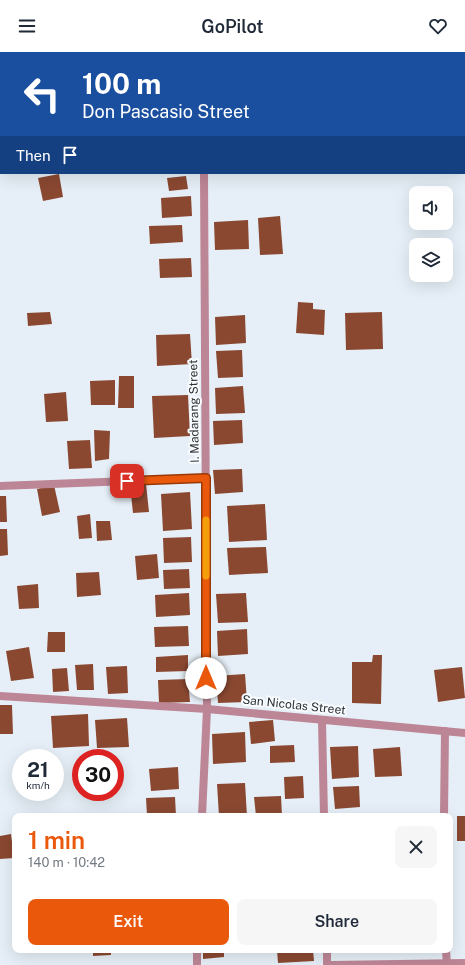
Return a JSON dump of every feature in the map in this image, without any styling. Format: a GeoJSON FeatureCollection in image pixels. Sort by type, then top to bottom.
{"type":"FeatureCollection","features":[{"type":"Feature","properties":{"kind":"street","name":"I. Madarang Street"},"geometry":{"type":"LineString","coordinates":[[202,813],[207,709],[204,174]]}},
{"type":"Feature","properties":{"kind":"street"},"geometry":{"type":"LineString","coordinates":[[0,486],[206,478]]}},
{"type":"Feature","properties":{"kind":"street","name":"San Nicolas Street"},"geometry":{"type":"LineString","coordinates":[[0,696],[207,709],[322,721],[465,733]]}},
{"type":"Feature","properties":{"kind":"street"},"geometry":{"type":"LineString","coordinates":[[322,721],[324,813]]}},
{"type":"Feature","properties":{"kind":"street"},"geometry":{"type":"LineString","coordinates":[[444,813],[445,731]]}},
{"type":"Feature","properties":{"kind":"street"},"geometry":{"type":"LineString","coordinates":[[197,953],[197,965]]}},
{"type":"Feature","properties":{"kind":"street"},"geometry":{"type":"LineString","coordinates":[[327,953],[327,965]]}},
{"type":"Feature","properties":{"kind":"street"},"geometry":{"type":"LineString","coordinates":[[446,953],[447,964]]}},
{"type":"Feature","properties":{"kind":"street"},"geometry":{"type":"LineString","coordinates":[[331,965],[465,963]]}},
{"type":"Feature","properties":{"kind":"building"},"geometry":{"type":"Polygon","coordinates":[[[59,174],[63,197],[43,201],[38,178],[59,174]]]}},
{"type":"Feature","properties":{"kind":"building"},"geometry":{"type":"Polygon","coordinates":[[[186,176],[188,189],[169,191],[167,178],[186,176]]]}},
{"type":"Feature","properties":{"kind":"building"},"geometry":{"type":"Polygon","coordinates":[[[191,196],[192,216],[162,218],[161,198],[191,196]]]}},
{"type":"Feature","properties":{"kind":"building"},"geometry":{"type":"Polygon","coordinates":[[[280,216],[283,254],[260,255],[258,218],[280,216]]]}},
{"type":"Feature","properties":{"kind":"building"},"geometry":{"type":"Polygon","coordinates":[[[248,220],[249,249],[215,250],[214,222],[248,220]]]}},
{"type":"Feature","properties":{"kind":"building"},"geometry":{"type":"Polygon","coordinates":[[[182,225],[183,242],[150,244],[149,226],[182,225]]]}},
{"type":"Feature","properties":{"kind":"building"},"geometry":{"type":"Polygon","coordinates":[[[191,258],[192,277],[160,278],[159,259],[191,258]]]}},
{"type":"Feature","properties":{"kind":"building"},"geometry":{"type":"Polygon","coordinates":[[[298,302],[313,303],[313,309],[325,310],[324,335],[296,333],[298,302]]]}},
{"type":"Feature","properties":{"kind":"building"},"geometry":{"type":"Polygon","coordinates":[[[50,312],[52,324],[28,326],[27,313],[50,312]]]}},
{"type":"Feature","properties":{"kind":"building"},"geometry":{"type":"Polygon","coordinates":[[[382,312],[383,349],[346,350],[345,313],[382,312]]]}},
{"type":"Feature","properties":{"kind":"building"},"geometry":{"type":"Polygon","coordinates":[[[245,315],[246,343],[216,345],[215,317],[245,315]]]}},
{"type":"Feature","properties":{"kind":"building"},"geometry":{"type":"Polygon","coordinates":[[[190,334],[192,364],[157,366],[156,335],[190,334]]]}},
{"type":"Feature","properties":{"kind":"building"},"geometry":{"type":"Polygon","coordinates":[[[242,350],[243,377],[218,378],[216,351],[242,350]]]}},
{"type":"Feature","properties":{"kind":"building"},"geometry":{"type":"Polygon","coordinates":[[[119,376],[134,376],[134,408],[118,408],[119,376]]]}},
{"type":"Feature","properties":{"kind":"building"},"geometry":{"type":"Polygon","coordinates":[[[115,380],[115,405],[91,405],[90,381],[115,380]]]}},
{"type":"Feature","properties":{"kind":"building"},"geometry":{"type":"Polygon","coordinates":[[[243,386],[245,413],[216,414],[215,388],[243,386]]]}},
{"type":"Feature","properties":{"kind":"building"},"geometry":{"type":"Polygon","coordinates":[[[66,392],[68,421],[46,422],[44,394],[66,392]]]}},
{"type":"Feature","properties":{"kind":"building"},"geometry":{"type":"Polygon","coordinates":[[[188,395],[190,436],[154,438],[152,396],[188,395]]]}},
{"type":"Feature","properties":{"kind":"building"},"geometry":{"type":"Polygon","coordinates":[[[242,420],[243,443],[214,445],[213,421],[242,420]]]}},
{"type":"Feature","properties":{"kind":"building"},"geometry":{"type":"Polygon","coordinates":[[[94,430],[110,431],[109,459],[95,461],[94,430]]]}},
{"type":"Feature","properties":{"kind":"building"},"geometry":{"type":"Polygon","coordinates":[[[90,440],[92,468],[69,469],[67,441],[90,440]]]}},
{"type":"Feature","properties":{"kind":"building"},"geometry":{"type":"Polygon","coordinates":[[[242,469],[243,492],[215,494],[213,470],[242,469]]]}},
{"type":"Feature","properties":{"kind":"building"},"geometry":{"type":"Polygon","coordinates":[[[146,484],[149,512],[133,513],[130,485],[146,484]]]}},
{"type":"Feature","properties":{"kind":"building"},"geometry":{"type":"Polygon","coordinates":[[[54,485],[60,512],[42,516],[37,489],[54,485]]]}},
{"type":"Feature","properties":{"kind":"building"},"geometry":{"type":"Polygon","coordinates":[[[190,492],[192,529],[163,531],[161,494],[190,492]]]}},
{"type":"Feature","properties":{"kind":"building"},"geometry":{"type":"Polygon","coordinates":[[[0,496],[6,496],[7,522],[0,522],[0,496]]]}},
{"type":"Feature","properties":{"kind":"building"},"geometry":{"type":"Polygon","coordinates":[[[265,504],[267,540],[229,542],[227,506],[265,504]]]}},
{"type":"Feature","properties":{"kind":"building"},"geometry":{"type":"Polygon","coordinates":[[[90,514],[92,538],[79,539],[77,516],[90,514]]]}},
{"type":"Feature","properties":{"kind":"building"},"geometry":{"type":"Polygon","coordinates":[[[96,521],[110,521],[112,540],[97,541],[96,521]]]}},
{"type":"Feature","properties":{"kind":"building"},"geometry":{"type":"Polygon","coordinates":[[[0,529],[7,529],[8,555],[0,556],[0,529]]]}},
{"type":"Feature","properties":{"kind":"building"},"geometry":{"type":"Polygon","coordinates":[[[191,537],[192,562],[164,563],[163,538],[191,537]]]}},
{"type":"Feature","properties":{"kind":"building"},"geometry":{"type":"Polygon","coordinates":[[[266,547],[268,573],[229,575],[227,548],[266,547]]]}},
{"type":"Feature","properties":{"kind":"building"},"geometry":{"type":"Polygon","coordinates":[[[157,554],[159,578],[137,580],[135,556],[157,554]]]}},
{"type":"Feature","properties":{"kind":"building"},"geometry":{"type":"Polygon","coordinates":[[[189,569],[190,588],[164,589],[163,570],[189,569]]]}},
{"type":"Feature","properties":{"kind":"building"},"geometry":{"type":"Polygon","coordinates":[[[99,572],[101,595],[77,597],[76,573],[99,572]]]}},
{"type":"Feature","properties":{"kind":"building"},"geometry":{"type":"Polygon","coordinates":[[[38,584],[39,608],[19,609],[17,586],[38,584]]]}},
{"type":"Feature","properties":{"kind":"building"},"geometry":{"type":"Polygon","coordinates":[[[189,593],[190,615],[156,617],[155,595],[189,593]]]}},
{"type":"Feature","properties":{"kind":"building"},"geometry":{"type":"Polygon","coordinates":[[[246,593],[248,622],[218,623],[216,594],[246,593]]]}},
{"type":"Feature","properties":{"kind":"building"},"geometry":{"type":"Polygon","coordinates":[[[188,626],[189,646],[155,647],[154,627],[188,626]]]}},
{"type":"Feature","properties":{"kind":"building"},"geometry":{"type":"Polygon","coordinates":[[[247,629],[248,654],[218,656],[217,631],[247,629]]]}},
{"type":"Feature","properties":{"kind":"building"},"geometry":{"type":"Polygon","coordinates":[[[48,632],[65,632],[65,652],[47,652],[48,632]]]}},
{"type":"Feature","properties":{"kind":"building"},"geometry":{"type":"Polygon","coordinates":[[[29,647],[34,678],[11,681],[6,651],[29,647]]]}},
{"type":"Feature","properties":{"kind":"building"},"geometry":{"type":"Polygon","coordinates":[[[188,655],[188,671],[156,672],[156,657],[188,655]]]}},
{"type":"Feature","properties":{"kind":"building"},"geometry":{"type":"Polygon","coordinates":[[[373,655],[382,655],[381,704],[352,703],[352,662],[372,662],[373,655]]]}},
{"type":"Feature","properties":{"kind":"building"},"geometry":{"type":"Polygon","coordinates":[[[93,664],[94,690],[77,690],[75,665],[93,664]]]}},
{"type":"Feature","properties":{"kind":"building"},"geometry":{"type":"Polygon","coordinates":[[[127,666],[128,693],[108,694],[106,667],[127,666]]]}},
{"type":"Feature","properties":{"kind":"building"},"geometry":{"type":"Polygon","coordinates":[[[462,667],[465,698],[438,702],[434,670],[462,667]]]}},
{"type":"Feature","properties":{"kind":"building"},"geometry":{"type":"Polygon","coordinates":[[[67,668],[69,691],[53,692],[52,669],[67,668]]]}},
{"type":"Feature","properties":{"kind":"building"},"geometry":{"type":"Polygon","coordinates":[[[245,674],[247,702],[218,703],[216,676],[245,674]]]}},
{"type":"Feature","properties":{"kind":"building"},"geometry":{"type":"Polygon","coordinates":[[[188,679],[190,702],[159,703],[158,680],[188,679]]]}},
{"type":"Feature","properties":{"kind":"building"},"geometry":{"type":"Polygon","coordinates":[[[0,705],[12,705],[13,734],[0,734],[0,705]]]}},
{"type":"Feature","properties":{"kind":"building"},"geometry":{"type":"Polygon","coordinates":[[[88,714],[89,746],[53,748],[51,716],[88,714]]]}},
{"type":"Feature","properties":{"kind":"building"},"geometry":{"type":"Polygon","coordinates":[[[127,718],[129,747],[97,748],[95,720],[127,718]]]}},
{"type":"Feature","properties":{"kind":"building"},"geometry":{"type":"Polygon","coordinates":[[[273,720],[275,741],[251,744],[249,722],[273,720]]]}},
{"type":"Feature","properties":{"kind":"building"},"geometry":{"type":"Polygon","coordinates":[[[245,732],[246,762],[213,764],[212,734],[245,732]]]}},
{"type":"Feature","properties":{"kind":"building"},"geometry":{"type":"Polygon","coordinates":[[[294,745],[295,762],[270,763],[270,746],[294,745]]]}},
{"type":"Feature","properties":{"kind":"building"},"geometry":{"type":"Polygon","coordinates":[[[358,746],[359,777],[332,779],[330,747],[358,746]]]}},
{"type":"Feature","properties":{"kind":"building"},"geometry":{"type":"Polygon","coordinates":[[[400,747],[402,776],[375,777],[373,749],[400,747]]]}},
{"type":"Feature","properties":{"kind":"building"},"geometry":{"type":"Polygon","coordinates":[[[178,767],[179,789],[151,791],[149,769],[178,767]]]}},
{"type":"Feature","properties":{"kind":"building"},"geometry":{"type":"Polygon","coordinates":[[[303,776],[304,798],[285,799],[284,777],[303,776]]]}},
{"type":"Feature","properties":{"kind":"building"},"geometry":{"type":"Polygon","coordinates":[[[245,783],[247,813],[219,813],[217,784],[245,783]]]}},
{"type":"Feature","properties":{"kind":"building"},"geometry":{"type":"Polygon","coordinates":[[[359,786],[360,807],[335,809],[333,787],[359,786]]]}},
{"type":"Feature","properties":{"kind":"building"},"geometry":{"type":"Polygon","coordinates":[[[281,796],[282,813],[256,813],[254,797],[281,796]]]}},
{"type":"Feature","properties":{"kind":"building"},"geometry":{"type":"Polygon","coordinates":[[[175,797],[176,813],[147,813],[146,798],[175,797]]]}},
{"type":"Feature","properties":{"kind":"building"},"geometry":{"type":"Polygon","coordinates":[[[457,816],[465,816],[465,841],[457,841],[457,816]]]}},
{"type":"Feature","properties":{"kind":"building"},"geometry":{"type":"Polygon","coordinates":[[[11,834],[12,858],[0,859],[0,836],[11,834]]]}},
{"type":"Feature","properties":{"kind":"building"},"geometry":{"type":"Polygon","coordinates":[[[93,953],[111,953],[111,955],[93,956],[93,953]]]}},
{"type":"Feature","properties":{"kind":"building"},"geometry":{"type":"Polygon","coordinates":[[[203,953],[224,953],[224,957],[203,959],[203,953]]]}},
{"type":"Feature","properties":{"kind":"building"},"geometry":{"type":"Polygon","coordinates":[[[277,953],[313,953],[314,961],[278,963],[277,953]]]}},
{"type":"Feature","properties":{"kind":"slow traffic"},"geometry":{"type":"LineString","coordinates":[[206,520],[206,576]]}},
{"type":"Feature","properties":{"kind":"route"},"geometry":{"type":"LineString","coordinates":[[127,481],[206,478],[206,678]]}}]}
